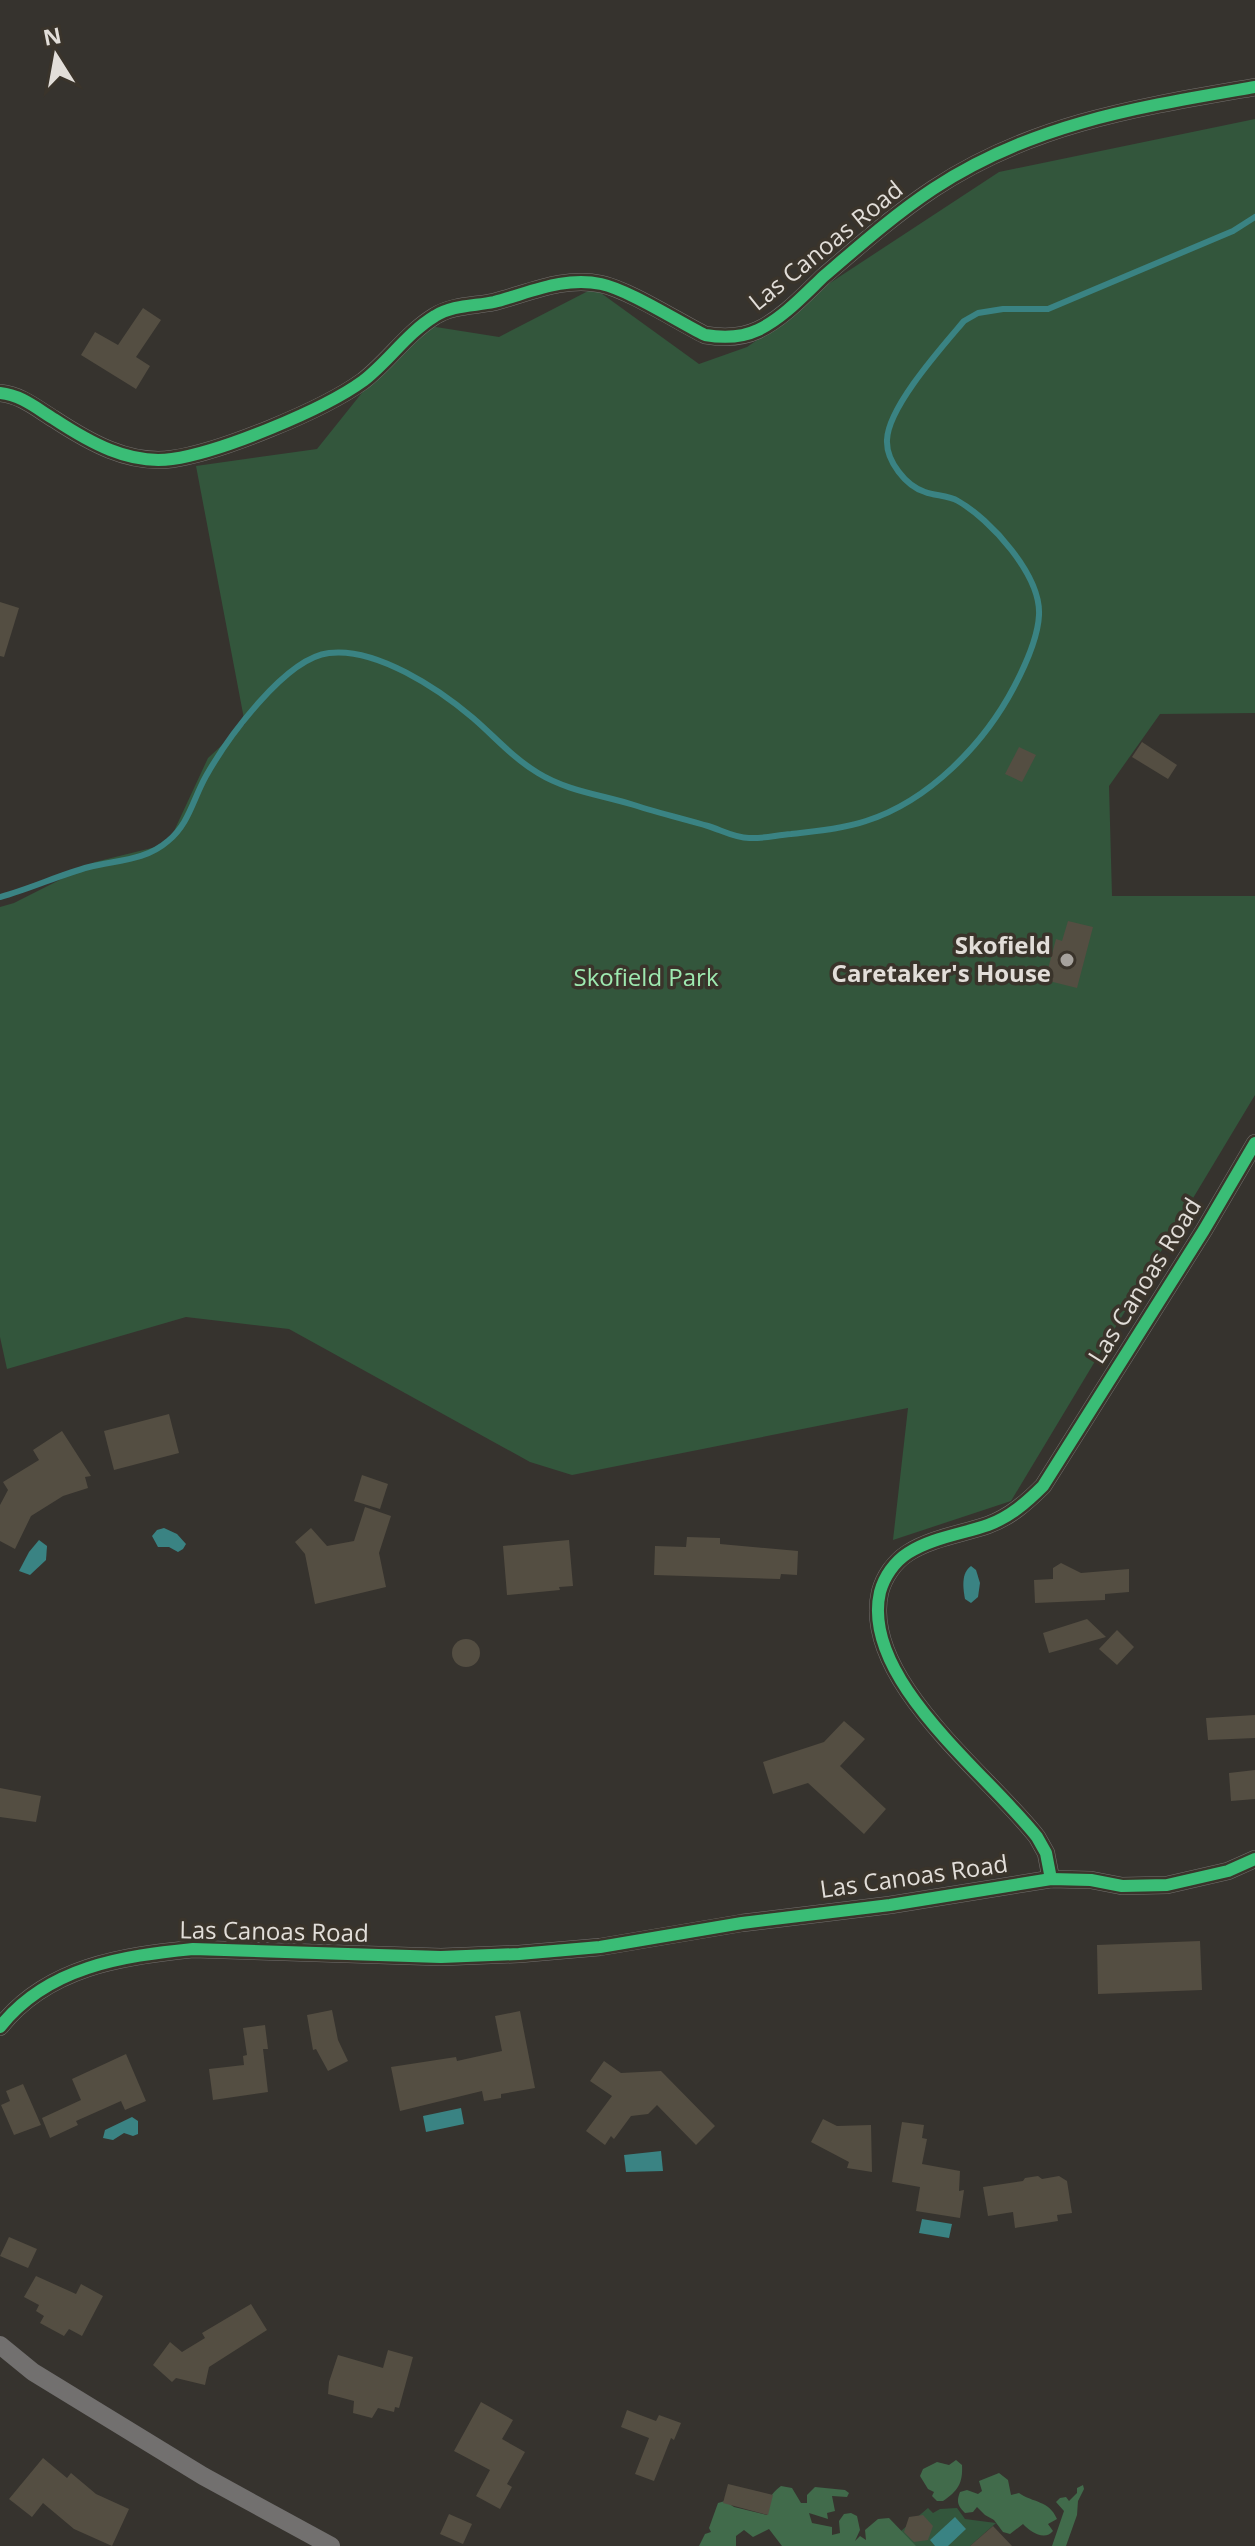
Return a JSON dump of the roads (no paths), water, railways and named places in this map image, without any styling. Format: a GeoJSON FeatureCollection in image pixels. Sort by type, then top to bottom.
{"type":"FeatureCollection","features":[{"type":"Feature","properties":{"kind":"street","name":"Las Canoas Road"},"geometry":{"type":"LineString","coordinates":[[0,393],[20,397],[86,440],[138,459],[169,459],[189,456],[259,432],[315,408],[363,380],[393,350],[437,314],[546,287],[580,282],[605,285],[705,335],[743,335],[778,317],[894,217],[980,162],[1027,140],[1126,109],[1255,87]]}},
{"type":"Feature","properties":{"kind":"street","name":"Las Canoas Road"},"geometry":{"type":"LineString","coordinates":[[0,2027],[28,1999],[83,1968],[157,1952],[193,1949],[441,1957],[519,1954],[600,1947],[742,1923],[890,1905],[1051,1879],[1046,1853],[1037,1837],[916,1704],[897,1674],[877,1618],[882,1585],[887,1575],[911,1551],[1000,1520],[1023,1505],[1043,1486],[1255,1143]]}},
{"type":"Feature","properties":{"kind":"street"},"geometry":{"type":"LineString","coordinates":[[1051,1879],[1091,1880],[1133,1886],[1167,1885],[1228,1871],[1255,1859]]}},
{"type":"Feature","properties":{"kind":"street"},"geometry":{"type":"LineString","coordinates":[[0,2345],[33,2372],[190,2468],[331,2546]]}},
{"type":"Feature","properties":{"kind":"water"},"geometry":{"type":"Polygon","coordinates":[[[164,1528],[177,1534],[186,1544],[183,1549],[178,1552],[169,1547],[158,1547],[152,1536],[164,1528]]]}},
{"type":"Feature","properties":{"kind":"water"},"geometry":{"type":"Polygon","coordinates":[[[39,1540],[47,1546],[46,1560],[30,1575],[19,1571],[29,1552],[39,1540]]]}},
{"type":"Feature","properties":{"kind":"water"},"geometry":{"type":"Polygon","coordinates":[[[971,1566],[976,1570],[980,1583],[978,1597],[971,1603],[965,1599],[963,1586],[964,1577],[971,1566]]]}},
{"type":"Feature","properties":{"kind":"water"},"geometry":{"type":"Polygon","coordinates":[[[461,2108],[464,2124],[426,2132],[423,2116],[461,2108]]]}},
{"type":"Feature","properties":{"kind":"water"},"geometry":{"type":"Polygon","coordinates":[[[132,2117],[138,2121],[138,2134],[124,2133],[113,2140],[103,2138],[105,2130],[132,2117]]]}},
{"type":"Feature","properties":{"kind":"water"},"geometry":{"type":"Polygon","coordinates":[[[661,2151],[663,2171],[626,2172],[624,2155],[661,2151]]]}},
{"type":"Feature","properties":{"kind":"water"},"geometry":{"type":"Polygon","coordinates":[[[922,2219],[952,2224],[949,2238],[919,2233],[922,2219]]]}},
{"type":"Feature","properties":{"kind":"water"},"geometry":{"type":"Polygon","coordinates":[[[955,2517],[966,2529],[948,2546],[935,2546],[930,2540],[955,2517]]]}},
{"type":"Feature","properties":{"kind":"waterway"},"geometry":{"type":"LineString","coordinates":[[0,897],[78,870],[130,859],[159,848],[181,827],[206,776],[259,702],[294,669],[312,658],[329,653],[367,657],[406,672],[443,695],[520,761],[549,779],[733,835],[759,838],[829,829],[857,824],[889,812],[933,785],[987,729],[1022,670],[1034,642],[1039,615],[1032,583],[998,534],[971,509],[958,501],[918,489],[898,472],[887,440],[896,411],[930,361],[964,321],[978,313],[1003,309],[1048,309],[1233,231],[1255,217]]}},
{"type":"Feature","properties":{"kind":"place","name":"Skofield Caretaker's House"},"geometry":{"type":"Point","coordinates":[1067,960]}},
{"type":"Feature","properties":{"kind":"park label","name":"Skofield Park"},"geometry":{"type":"Point","coordinates":[646,978]}}]}
